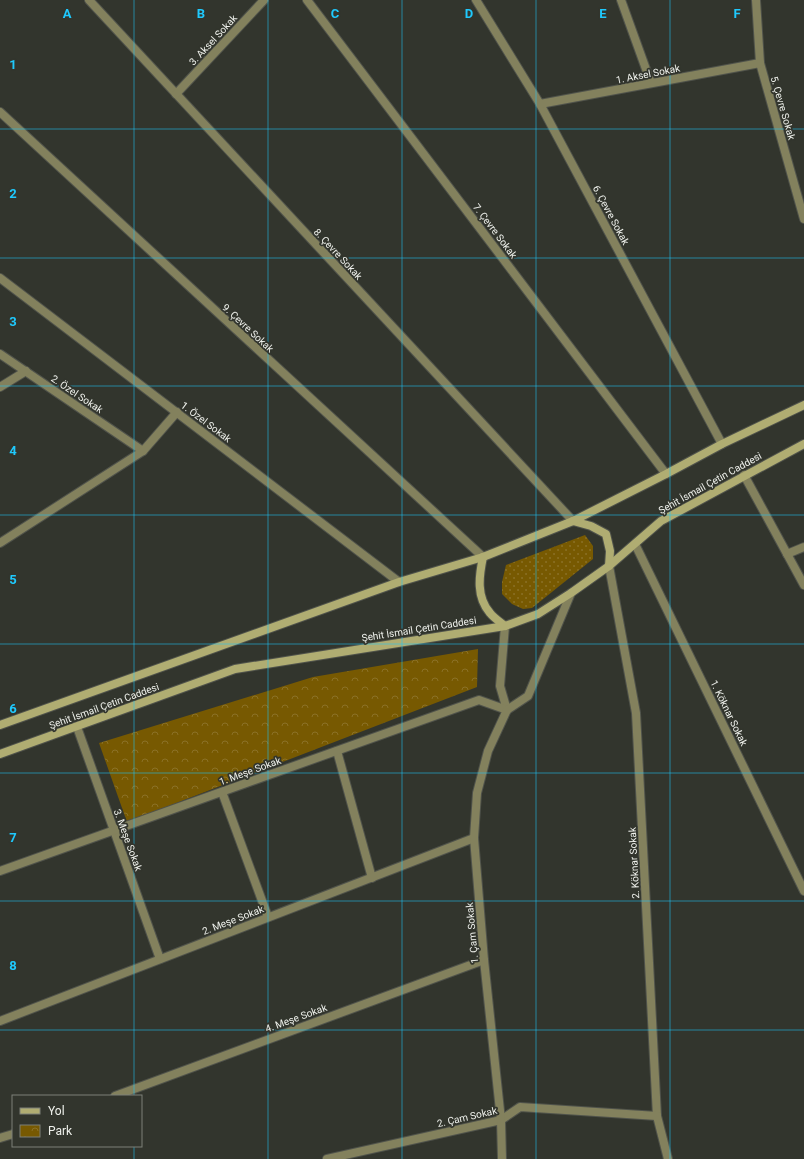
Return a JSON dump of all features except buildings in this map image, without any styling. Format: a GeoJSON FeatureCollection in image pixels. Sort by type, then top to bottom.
{"type":"FeatureCollection","features":[{"type":"Feature","properties":{"kind":"street","name":"8. Çevre Sokak"},"geometry":{"type":"LineString","coordinates":[[89,0],[572,521]]}},
{"type":"Feature","properties":{"kind":"street","name":"3. Aksel Sokak"},"geometry":{"type":"LineString","coordinates":[[176,94],[264,0]]}},
{"type":"Feature","properties":{"kind":"street","name":"7. Çevre Sokak"},"geometry":{"type":"LineString","coordinates":[[307,0],[666,474]]}},
{"type":"Feature","properties":{"kind":"street","name":"6. Çevre Sokak"},"geometry":{"type":"LineString","coordinates":[[476,0],[540,104],[722,444]]}},
{"type":"Feature","properties":{"kind":"street"},"geometry":{"type":"LineString","coordinates":[[621,0],[652,83]]}},
{"type":"Feature","properties":{"kind":"street","name":"5. Çevre Sokak"},"geometry":{"type":"LineString","coordinates":[[756,0],[760,63],[804,219]]}},
{"type":"Feature","properties":{"kind":"street","name":"1. Aksel Sokak"},"geometry":{"type":"LineString","coordinates":[[540,104],[760,63]]}},
{"type":"Feature","properties":{"kind":"street","name":"9. Çevre Sokak"},"geometry":{"type":"LineString","coordinates":[[0,112],[483,557]]}},
{"type":"Feature","properties":{"kind":"street","name":"1. Özel Sokak"},"geometry":{"type":"LineString","coordinates":[[0,278],[399,582]]}},
{"type":"Feature","properties":{"kind":"street","name":"2. Özel Sokak"},"geometry":{"type":"LineString","coordinates":[[0,354],[143,451]]}},
{"type":"Feature","properties":{"kind":"street"},"geometry":{"type":"LineString","coordinates":[[0,387],[26,371]]}},
{"type":"Feature","properties":{"kind":"street","name":"Şehit İsmail Çetin Caddesi"},"geometry":{"type":"LineString","coordinates":[[0,726],[399,582],[483,557],[572,521],[722,444],[804,405]]}},
{"type":"Feature","properties":{"kind":"street"},"geometry":{"type":"LineString","coordinates":[[1,542],[143,451],[177,412]]}},
{"type":"Feature","properties":{"kind":"street","name":"Şehit İsmail Çetin Caddesi"},"geometry":{"type":"LineString","coordinates":[[0,754],[234,669],[505,626],[538,614],[572,593],[609,566],[661,521],[804,444]]}},
{"type":"Feature","properties":{"kind":"street"},"geometry":{"type":"LineString","coordinates":[[744,475],[804,585]]}},
{"type":"Feature","properties":{"kind":"street"},"geometry":{"type":"LineString","coordinates":[[572,521],[591,526],[606,534],[610,551],[609,566]]}},
{"type":"Feature","properties":{"kind":"street","name":"1. Köknar Sokak"},"geometry":{"type":"LineString","coordinates":[[635,544],[804,891]]}},
{"type":"Feature","properties":{"kind":"street"},"geometry":{"type":"LineString","coordinates":[[787,554],[804,547]]}},
{"type":"Feature","properties":{"kind":"street"},"geometry":{"type":"LineString","coordinates":[[483,557],[479,577],[481,596],[490,612],[505,626],[500,686],[507,710],[528,696],[572,593]]}},
{"type":"Feature","properties":{"kind":"street","name":"2. Köknar Sokak"},"geometry":{"type":"LineString","coordinates":[[609,566],[636,713],[657,1116],[668,1159]]}},
{"type":"Feature","properties":{"kind":"street","name":"1. Meşe Sokak"},"geometry":{"type":"LineString","coordinates":[[0,871],[479,700],[507,710]]}},
{"type":"Feature","properties":{"kind":"street","name":"1. Çam Sokak"},"geometry":{"type":"LineString","coordinates":[[502,1159],[501,1120],[484,960],[474,838],[477,793],[488,750],[507,710]]}},
{"type":"Feature","properties":{"kind":"street","name":"3. Meşe Sokak"},"geometry":{"type":"LineString","coordinates":[[77,727],[160,959]]}},
{"type":"Feature","properties":{"kind":"street"},"geometry":{"type":"LineString","coordinates":[[337,751],[372,878]]}},
{"type":"Feature","properties":{"kind":"street"},"geometry":{"type":"LineString","coordinates":[[222,792],[268,917]]}},
{"type":"Feature","properties":{"kind":"street","name":"2. Meşe Sokak"},"geometry":{"type":"LineString","coordinates":[[0,1021],[474,838]]}},
{"type":"Feature","properties":{"kind":"street","name":"4. Meşe Sokak"},"geometry":{"type":"LineString","coordinates":[[118,1095],[484,960]]}},
{"type":"Feature","properties":{"kind":"street","name":"2. Çam Sokak"},"geometry":{"type":"LineString","coordinates":[[327,1159],[501,1120],[520,1107],[657,1116]]}},
{"type":"Feature","properties":{"kind":"street"},"geometry":{"type":"LineString","coordinates":[[0,1138],[12,1134]]}},
{"type":"Feature","properties":{"kind":"green space"},"geometry":{"type":"Polygon","coordinates":[[[585,535],[593,546],[593,559],[532,608],[523,609],[512,604],[502,594],[502,582],[506,565],[585,535]]]}},
{"type":"Feature","properties":{"kind":"green space"},"geometry":{"type":"Polygon","coordinates":[[[478,649],[477,687],[127,822],[99,743],[313,677],[478,649]]]}}]}
